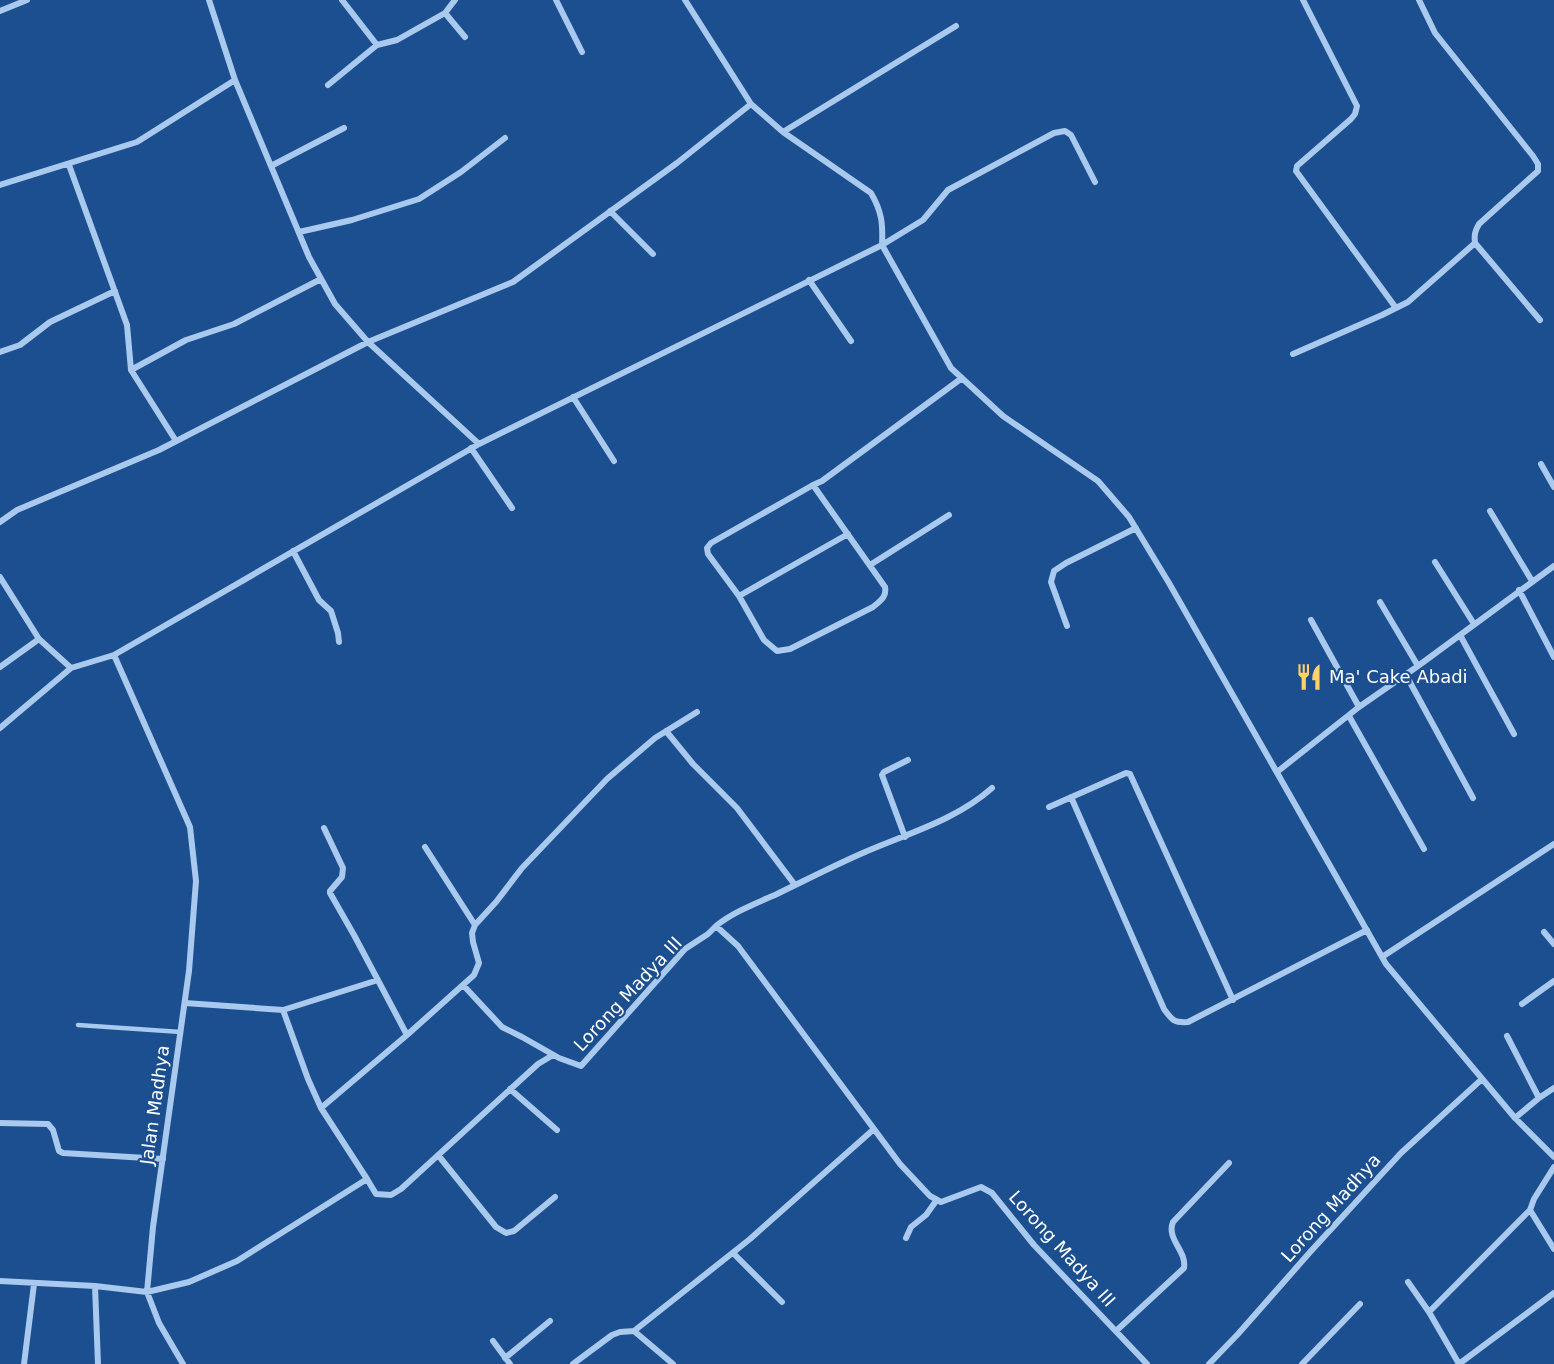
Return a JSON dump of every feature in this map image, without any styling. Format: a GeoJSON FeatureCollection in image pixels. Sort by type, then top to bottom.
{"type":"FeatureCollection","features":[{"type":"Feature","properties":{"kind":"street"},"geometry":{"type":"LineString","coordinates":[[0,10],[27,0]]}},
{"type":"Feature","properties":{"kind":"street"},"geometry":{"type":"LineString","coordinates":[[209,0],[235,80],[309,257],[335,304],[368,342],[479,444]]}},
{"type":"Feature","properties":{"kind":"street"},"geometry":{"type":"LineString","coordinates":[[342,0],[377,45]]}},
{"type":"Feature","properties":{"kind":"street"},"geometry":{"type":"LineString","coordinates":[[328,85],[377,45],[397,40],[445,13],[455,0]]}},
{"type":"Feature","properties":{"kind":"street"},"geometry":{"type":"LineString","coordinates":[[556,0],[582,52]]}},
{"type":"Feature","properties":{"kind":"street"},"geometry":{"type":"LineString","coordinates":[[685,0],[752,104],[783,132],[871,194],[883,224],[882,245],[951,368],[1003,416],[1098,482],[1129,517],[1386,964],[1515,1118],[1554,1157]]}},
{"type":"Feature","properties":{"kind":"street"},"geometry":{"type":"LineString","coordinates":[[1303,0],[1357,106],[1351,119],[1304,158],[1296,171],[1396,308]]}},
{"type":"Feature","properties":{"kind":"street"},"geometry":{"type":"LineString","coordinates":[[1419,0],[1435,33],[1538,164],[1538,171],[1479,224],[1475,230],[1475,243],[1540,320]]}},
{"type":"Feature","properties":{"kind":"street"},"geometry":{"type":"LineString","coordinates":[[445,13],[465,37]]}},
{"type":"Feature","properties":{"kind":"street"},"geometry":{"type":"LineString","coordinates":[[783,132],[956,26]]}},
{"type":"Feature","properties":{"kind":"street"},"geometry":{"type":"LineString","coordinates":[[0,185],[137,142],[235,80]]}},
{"type":"Feature","properties":{"kind":"street"},"geometry":{"type":"LineString","coordinates":[[0,522],[17,510],[159,450],[368,342],[513,282],[677,163],[752,104]]}},
{"type":"Feature","properties":{"kind":"street"},"geometry":{"type":"LineString","coordinates":[[271,165],[344,128]]}},
{"type":"Feature","properties":{"kind":"street"},"geometry":{"type":"LineString","coordinates":[[0,728],[70,668],[114,655],[471,448],[882,245],[923,220],[948,190],[1054,133],[1065,131],[1071,135],[1095,182]]}},
{"type":"Feature","properties":{"kind":"street"},"geometry":{"type":"LineString","coordinates":[[299,231],[352,220],[419,199],[461,172],[505,138]]}},
{"type":"Feature","properties":{"kind":"street"},"geometry":{"type":"LineString","coordinates":[[69,165],[127,325],[131,370],[176,441]]}},
{"type":"Feature","properties":{"kind":"street"},"geometry":{"type":"LineString","coordinates":[[610,212],[653,254]]}},
{"type":"Feature","properties":{"kind":"street"},"geometry":{"type":"LineString","coordinates":[[1293,354],[1408,302],[1475,243]]}},
{"type":"Feature","properties":{"kind":"street"},"geometry":{"type":"LineString","coordinates":[[131,370],[186,340],[234,324],[321,279]]}},
{"type":"Feature","properties":{"kind":"street"},"geometry":{"type":"LineString","coordinates":[[809,280],[851,341]]}},
{"type":"Feature","properties":{"kind":"street"},"geometry":{"type":"LineString","coordinates":[[0,352],[20,345],[50,322],[115,291]]}},
{"type":"Feature","properties":{"kind":"street"},"geometry":{"type":"LineString","coordinates":[[813,485],[870,565],[886,592],[873,607],[790,649],[777,651],[764,640],[739,596],[708,554],[707,548],[711,543],[813,485],[822,481],[962,378]]}},
{"type":"Feature","properties":{"kind":"street"},"geometry":{"type":"LineString","coordinates":[[573,397],[614,461]]}},
{"type":"Feature","properties":{"kind":"street"},"geometry":{"type":"LineString","coordinates":[[471,448],[512,508]]}},
{"type":"Feature","properties":{"kind":"street"},"geometry":{"type":"LineString","coordinates":[[1541,464],[1554,487]]}},
{"type":"Feature","properties":{"kind":"street"},"geometry":{"type":"LineString","coordinates":[[1490,511],[1532,581]]}},
{"type":"Feature","properties":{"kind":"street"},"geometry":{"type":"LineString","coordinates":[[870,565],[949,515]]}},
{"type":"Feature","properties":{"kind":"street"},"geometry":{"type":"LineString","coordinates":[[1067,626],[1051,582],[1054,571],[1136,528]]}},
{"type":"Feature","properties":{"kind":"street"},"geometry":{"type":"LineString","coordinates":[[739,596],[848,534]]}},
{"type":"Feature","properties":{"kind":"street"},"geometry":{"type":"LineString","coordinates":[[293,551],[319,600],[331,611],[339,642]]}},
{"type":"Feature","properties":{"kind":"street"},"geometry":{"type":"LineString","coordinates":[[1435,562],[1474,624]]}},
{"type":"Feature","properties":{"kind":"street"},"geometry":{"type":"LineString","coordinates":[[1277,772],[1359,707],[1554,566]]}},
{"type":"Feature","properties":{"kind":"street"},"geometry":{"type":"LineString","coordinates":[[0,577],[39,639],[70,668]]}},
{"type":"Feature","properties":{"kind":"street"},"geometry":{"type":"LineString","coordinates":[[1519,590],[1554,657]]}},
{"type":"Feature","properties":{"kind":"street"},"geometry":{"type":"LineString","coordinates":[[1380,602],[1418,666]]}},
{"type":"Feature","properties":{"kind":"street"},"geometry":{"type":"LineString","coordinates":[[1311,620],[1359,707]]}},
{"type":"Feature","properties":{"kind":"street"},"geometry":{"type":"LineString","coordinates":[[1460,634],[1514,735]]}},
{"type":"Feature","properties":{"kind":"street"},"geometry":{"type":"LineString","coordinates":[[0,667],[39,639]]}},
{"type":"Feature","properties":{"kind":"street","name":"Jalan Madhya"},"geometry":{"type":"LineString","coordinates":[[114,655],[190,827],[196,881],[189,971],[153,1227],[147,1292],[159,1323],[183,1364]]}},
{"type":"Feature","properties":{"kind":"street"},"geometry":{"type":"LineString","coordinates":[[1406,675],[1473,798]]}},
{"type":"Feature","properties":{"kind":"street"},"geometry":{"type":"LineString","coordinates":[[321,1108],[474,975],[479,963],[472,933],[475,924],[496,902],[522,868],[582,804],[655,738],[697,712]]}},
{"type":"Feature","properties":{"kind":"street"},"geometry":{"type":"LineString","coordinates":[[1348,716],[1424,849]]}},
{"type":"Feature","properties":{"kind":"street"},"geometry":{"type":"LineString","coordinates":[[666,731],[693,764],[737,808],[795,885]]}},
{"type":"Feature","properties":{"kind":"street"},"geometry":{"type":"LineString","coordinates":[[905,837],[882,775],[908,760]]}},
{"type":"Feature","properties":{"kind":"street"},"geometry":{"type":"LineString","coordinates":[[1049,807],[1126,773],[1130,774],[1233,999]]}},
{"type":"Feature","properties":{"kind":"street"},"geometry":{"type":"LineString","coordinates":[[906,1238],[911,1227],[926,1215],[936,1201],[900,1164],[738,946],[716,926],[723,920],[865,852],[931,826],[972,804],[992,788]]}},
{"type":"Feature","properties":{"kind":"street"},"geometry":{"type":"LineString","coordinates":[[1071,797],[1164,1009],[1178,1023],[1188,1022],[1367,930]]}},
{"type":"Feature","properties":{"kind":"street"},"geometry":{"type":"LineString","coordinates":[[324,828],[343,868],[342,877],[330,893],[407,1035]]}},
{"type":"Feature","properties":{"kind":"street"},"geometry":{"type":"LineString","coordinates":[[1382,957],[1554,844]]}},
{"type":"Feature","properties":{"kind":"street"},"geometry":{"type":"LineString","coordinates":[[425,847],[475,924]]}},
{"type":"Feature","properties":{"kind":"street","name":"Lorong Madya III"},"geometry":{"type":"LineString","coordinates":[[368,1179],[376,1194],[391,1195],[401,1189],[538,1064],[554,1055],[581,1066],[685,949],[716,926]]}},
{"type":"Feature","properties":{"kind":"street"},"geometry":{"type":"LineString","coordinates":[[1544,932],[1554,944]]}},
{"type":"Feature","properties":{"kind":"street"},"geometry":{"type":"LineString","coordinates":[[185,1004],[283,1010],[378,980]]}},
{"type":"Feature","properties":{"kind":"street"},"geometry":{"type":"LineString","coordinates":[[1522,1004],[1554,981]]}},
{"type":"Feature","properties":{"kind":"street"},"geometry":{"type":"LineString","coordinates":[[463,985],[502,1027],[554,1055]]}},
{"type":"Feature","properties":{"kind":"street"},"geometry":{"type":"LineString","coordinates":[[0,1281],[95,1286],[147,1292],[189,1282],[237,1261],[368,1179],[321,1108],[283,1010]]}},
{"type":"Feature","properties":{"kind":"street"},"geometry":{"type":"LineString","coordinates":[[1507,1036],[1539,1098]]}},
{"type":"Feature","properties":{"kind":"street","name":"Lorong Madhya"},"geometry":{"type":"LineString","coordinates":[[1209,1364],[1401,1153],[1482,1080]]}},
{"type":"Feature","properties":{"kind":"street"},"geometry":{"type":"LineString","coordinates":[[1515,1118],[1554,1088]]}},
{"type":"Feature","properties":{"kind":"street"},"geometry":{"type":"LineString","coordinates":[[510,1089],[557,1130]]}},
{"type":"Feature","properties":{"kind":"street"},"geometry":{"type":"LineString","coordinates":[[0,1123],[48,1124],[53,1130],[58,1151],[63,1153],[163,1159]]}},
{"type":"Feature","properties":{"kind":"street"},"geometry":{"type":"LineString","coordinates":[[573,1364],[612,1335],[634,1331],[750,1239],[874,1129]]}},
{"type":"Feature","properties":{"kind":"street"},"geometry":{"type":"LineString","coordinates":[[438,1155],[496,1227],[506,1233],[514,1231],[555,1197]]}},
{"type":"Feature","properties":{"kind":"street"},"geometry":{"type":"LineString","coordinates":[[1116,1332],[1184,1268],[1183,1254],[1171,1233],[1173,1222],[1229,1163]]}},
{"type":"Feature","properties":{"kind":"street"},"geometry":{"type":"LineString","coordinates":[[1429,1312],[1530,1210],[1534,1199],[1554,1167]]}},
{"type":"Feature","properties":{"kind":"street","name":"Lorong Madya III"},"geometry":{"type":"LineString","coordinates":[[936,1201],[941,1203],[981,1187],[993,1193],[1034,1245],[1147,1364]]}},
{"type":"Feature","properties":{"kind":"street"},"geometry":{"type":"LineString","coordinates":[[1530,1210],[1554,1249]]}},
{"type":"Feature","properties":{"kind":"street"},"geometry":{"type":"LineString","coordinates":[[733,1253],[782,1302]]}},
{"type":"Feature","properties":{"kind":"street"},"geometry":{"type":"LineString","coordinates":[[1408,1282],[1429,1312],[1459,1364],[1554,1293]]}},
{"type":"Feature","properties":{"kind":"street"},"geometry":{"type":"LineString","coordinates":[[24,1364],[34,1284]]}},
{"type":"Feature","properties":{"kind":"street"},"geometry":{"type":"LineString","coordinates":[[95,1286],[98,1364]]}},
{"type":"Feature","properties":{"kind":"street"},"geometry":{"type":"LineString","coordinates":[[1302,1364],[1360,1305]]}},
{"type":"Feature","properties":{"kind":"street"},"geometry":{"type":"LineString","coordinates":[[505,1358],[550,1321]]}},
{"type":"Feature","properties":{"kind":"street"},"geometry":{"type":"LineString","coordinates":[[634,1331],[673,1364]]}},
{"type":"Feature","properties":{"kind":"street"},"geometry":{"type":"LineString","coordinates":[[493,1341],[510,1364]]}},
{"type":"Feature","properties":{"kind":"lane"},"geometry":{"type":"LineString","coordinates":[[78,1024],[181,1032]]}},
{"type":"Feature","properties":{"kind":"place","name":"Ma' Cake Abadi"},"geometry":{"type":"Point","coordinates":[1309,677]}}]}
